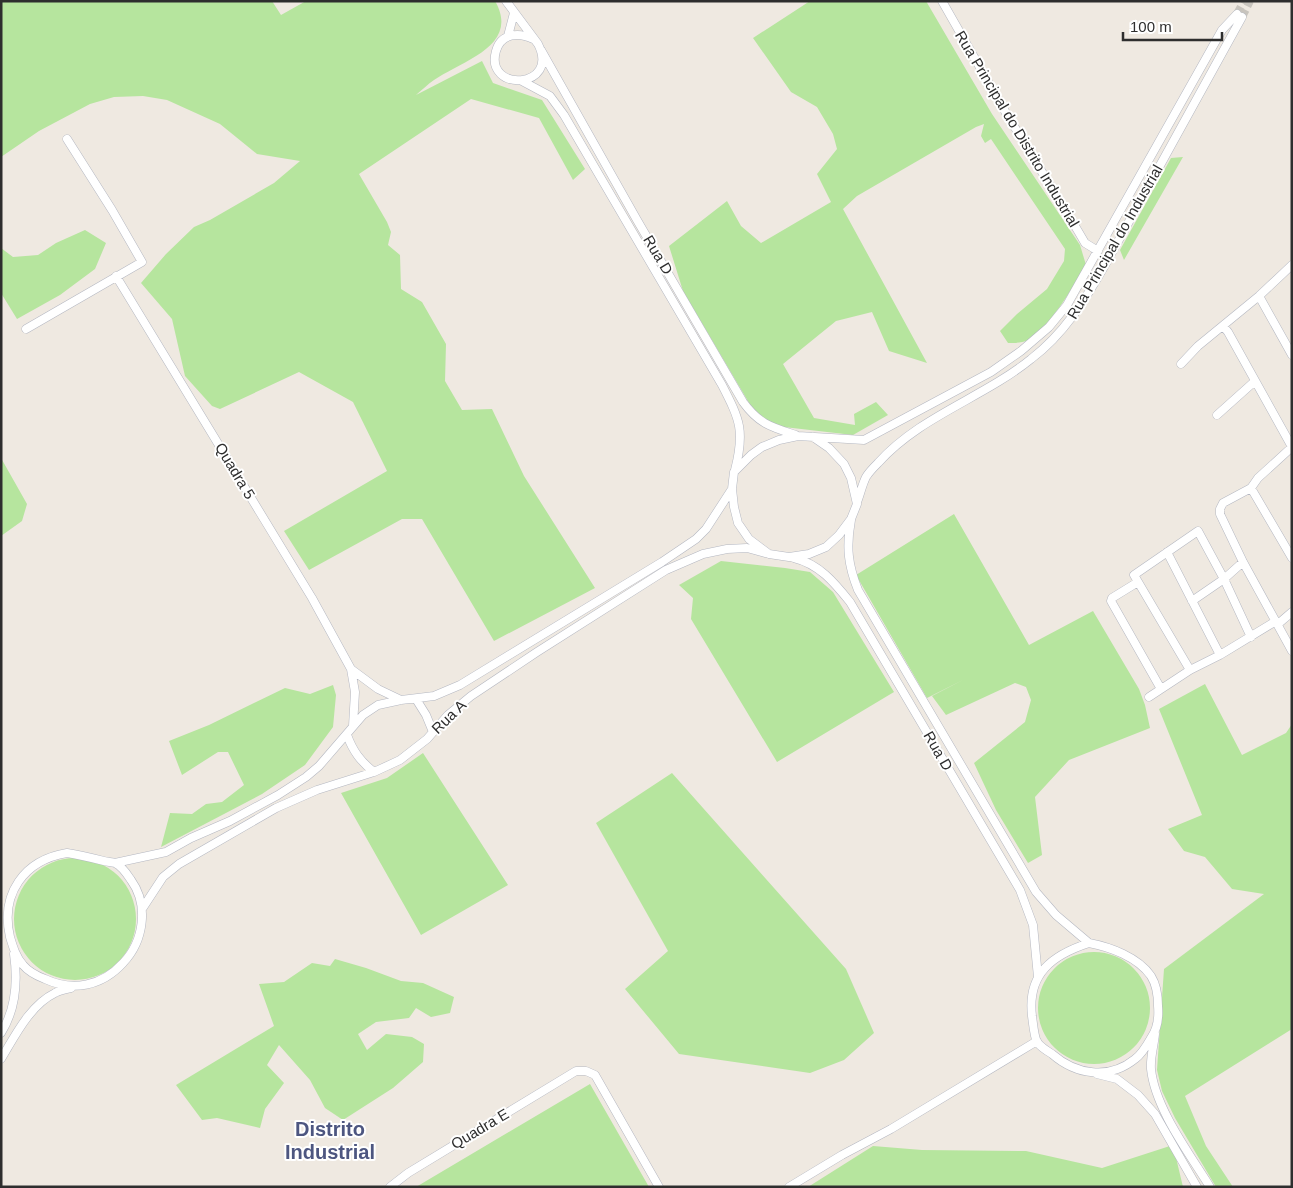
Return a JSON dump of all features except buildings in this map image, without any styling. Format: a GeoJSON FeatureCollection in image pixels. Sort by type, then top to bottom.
{"type":"FeatureCollection","features":[{"type":"Feature","properties":{"kind":"street"},"geometry":{"type":"LineString","coordinates":[[506,1],[542,50],[543,59],[541,67],[530,79],[514,81],[506,78],[496,65],[494,56],[496,48],[508,36],[516,34],[525,35],[533,39]]}},
{"type":"Feature","properties":{"kind":"street","name":"Rua Principal do Distrito Industrial"},"geometry":{"type":"LineString","coordinates":[[942,1],[1006,113],[1085,243],[1098,251]]}},
{"type":"Feature","properties":{"kind":"street"},"geometry":{"type":"LineString","coordinates":[[508,36],[514,13]]}},
{"type":"Feature","properties":{"kind":"street","name":"Rua Principal do Industrial"},"geometry":{"type":"LineString","coordinates":[[814,437],[864,440],[991,372],[1021,351],[1049,327],[1068,305],[1222,30],[1239,16],[1234,34],[1086,297],[1062,332],[1029,361],[937,416],[886,454],[866,477],[856,504]]}},
{"type":"Feature","properties":{"kind":"street"},"geometry":{"type":"LineString","coordinates":[[1222,30],[1234,34]]}},
{"type":"Feature","properties":{"kind":"street","name":"Rua D"},"geometry":{"type":"LineString","coordinates":[[542,50],[637,220],[743,402],[751,413],[766,425],[798,436]]}},
{"type":"Feature","properties":{"kind":"street","name":"Rua D"},"geometry":{"type":"LineString","coordinates":[[522,81],[550,96],[564,114],[736,412],[740,428],[740,448],[734,472]]}},
{"type":"Feature","properties":{"kind":"street"},"geometry":{"type":"LineString","coordinates":[[26,329],[142,262],[132,242],[67,139]]}},
{"type":"Feature","properties":{"kind":"street"},"geometry":{"type":"LineString","coordinates":[[630,226],[637,220]]}},
{"type":"Feature","properties":{"kind":"street"},"geometry":{"type":"LineString","coordinates":[[1181,364],[1198,346],[1259,296],[1292,264]]}},
{"type":"Feature","properties":{"kind":"street","name":"Quadra 5"},"geometry":{"type":"LineString","coordinates":[[116,276],[307,590],[350,669],[355,692],[353,727]]}},
{"type":"Feature","properties":{"kind":"street"},"geometry":{"type":"LineString","coordinates":[[1259,296],[1292,355]]}},
{"type":"Feature","properties":{"kind":"street"},"geometry":{"type":"LineString","coordinates":[[1224,326],[1292,446],[1258,478],[1251,488],[1223,503],[1220,509],[1222,520],[1292,651]]}},
{"type":"Feature","properties":{"kind":"street"},"geometry":{"type":"LineString","coordinates":[[1021,351],[1029,361]]}},
{"type":"Feature","properties":{"kind":"street"},"geometry":{"type":"LineString","coordinates":[[1217,415],[1255,381]]}},
{"type":"Feature","properties":{"kind":"street"},"geometry":{"type":"LineString","coordinates":[[798,436],[814,437],[829,448],[844,464],[851,478],[856,504],[851,519],[839,535],[826,547],[809,554],[789,557],[769,554],[749,539],[738,523],[732,489],[734,472],[751,455],[779,440],[798,436]]}},
{"type":"Feature","properties":{"kind":"street"},"geometry":{"type":"LineString","coordinates":[[1251,488],[1292,558]]}},
{"type":"Feature","properties":{"kind":"street","name":"Rua A"},"geometry":{"type":"LineString","coordinates":[[115,863],[166,852],[278,795],[319,766],[363,716],[378,705],[434,696],[460,685],[662,562],[696,538],[706,529],[732,489]]}},
{"type":"Feature","properties":{"kind":"street","name":"Rua D"},"geometry":{"type":"LineString","coordinates":[[851,519],[848,558],[850,570],[858,590],[974,790],[1036,892],[1056,915],[1089,943]]}},
{"type":"Feature","properties":{"kind":"street"},"geometry":{"type":"LineString","coordinates":[[1190,670],[1134,576],[1198,531],[1224,579],[1251,637]]}},
{"type":"Feature","properties":{"kind":"street","name":"Rua A"},"geometry":{"type":"LineString","coordinates":[[142,909],[163,877],[179,864],[276,808],[309,794],[374,772],[400,760],[413,751],[448,715],[471,696],[666,570],[703,554],[727,549],[747,548],[769,554]]}},
{"type":"Feature","properties":{"kind":"street"},"geometry":{"type":"LineString","coordinates":[[1167,552],[1220,655]]}},
{"type":"Feature","properties":{"kind":"street","name":"Rua D"},"geometry":{"type":"LineString","coordinates":[[789,557],[805,560],[825,574],[850,602],[1020,890],[1033,925],[1038,977]]}},
{"type":"Feature","properties":{"kind":"street"},"geometry":{"type":"LineString","coordinates":[[1192,600],[1224,579],[1244,562]]}},
{"type":"Feature","properties":{"kind":"street"},"geometry":{"type":"LineString","coordinates":[[1138,582],[1112,598],[1111,601],[1161,689]]}},
{"type":"Feature","properties":{"kind":"street"},"geometry":{"type":"LineString","coordinates":[[605,596],[611,604]]}},
{"type":"Feature","properties":{"kind":"street"},"geometry":{"type":"LineString","coordinates":[[1149,697],[1190,670],[1277,623],[1292,612]]}},
{"type":"Feature","properties":{"kind":"street","name":"Quadra 5"},"geometry":{"type":"LineString","coordinates":[[350,669],[378,689],[401,700]]}},
{"type":"Feature","properties":{"kind":"street"},"geometry":{"type":"LineString","coordinates":[[416,699],[426,715],[433,732]]}},
{"type":"Feature","properties":{"kind":"street"},"geometry":{"type":"LineString","coordinates":[[347,735],[354,752],[374,772]]}},
{"type":"Feature","properties":{"kind":"street"},"geometry":{"type":"LineString","coordinates":[[964,795],[974,790]]}},
{"type":"Feature","properties":{"kind":"street"},"geometry":{"type":"LineString","coordinates":[[1,1033],[11,1014],[14,1003],[17,972],[8,928],[7,905],[10,894],[22,876],[51,856],[67,853],[84,855],[115,863],[126,873],[134,884],[139,896],[142,909],[142,928],[135,946],[124,962],[111,975],[94,983],[55,993],[38,1005],[19,1030],[1,1059]]}},
{"type":"Feature","properties":{"kind":"street"},"geometry":{"type":"LineString","coordinates":[[1197,1187],[1154,1114],[1138,1095],[1117,1079],[1073,1068],[1059,1060],[1037,1041],[1030,1001],[1034,984],[1054,958],[1071,949],[1089,943],[1106,946],[1140,965],[1152,977],[1158,994],[1159,1015],[1151,1067],[1156,1092],[1167,1116],[1210,1187]]}},
{"type":"Feature","properties":{"kind":"street"},"geometry":{"type":"LineString","coordinates":[[14,950],[23,965],[36,975],[54,984],[73,987]]}},
{"type":"Feature","properties":{"kind":"street"},"geometry":{"type":"LineString","coordinates":[[1093,1073],[1118,1069],[1136,1059],[1156,1032]]}},
{"type":"Feature","properties":{"kind":"street"},"geometry":{"type":"LineString","coordinates":[[789,1187],[842,1155],[891,1129],[1037,1041]]}},
{"type":"Feature","properties":{"kind":"street","name":"Quadra E"},"geometry":{"type":"LineString","coordinates":[[391,1186],[413,1170],[576,1071],[586,1071],[595,1075],[660,1187]]}},
{"type":"Feature","properties":{"kind":"green space"},"geometry":{"type":"Polygon","coordinates":[[[1,1],[272,1],[281,15],[306,1],[495,1],[501,17],[500,30],[494,41],[472,59],[434,80],[416,95],[482,61],[493,83],[542,100],[585,169],[573,180],[539,118],[471,99],[359,174],[387,222],[391,232],[388,245],[400,255],[401,289],[422,302],[446,344],[445,381],[462,410],[492,409],[524,476],[595,588],[494,641],[422,519],[402,519],[309,570],[284,531],[387,471],[353,402],[299,372],[220,409],[212,406],[185,376],[172,319],[141,283],[166,254],[194,227],[210,220],[274,183],[300,161],[257,154],[220,124],[167,100],[143,96],[114,97],[90,104],[39,131],[1,157],[1,1]]]}},
{"type":"Feature","properties":{"kind":"green space"},"geometry":{"type":"Polygon","coordinates":[[[810,1],[926,1],[992,114],[1080,245],[1086,265],[1053,316],[1037,334],[1028,340],[1008,343],[1000,331],[1047,289],[1064,261],[1065,249],[991,139],[985,143],[981,136],[984,124],[857,196],[843,209],[927,363],[889,351],[872,312],[836,321],[783,364],[814,418],[855,425],[854,414],[876,402],[888,415],[853,435],[784,427],[768,422],[752,408],[683,291],[669,246],[727,201],[741,226],[761,243],[831,202],[817,174],[837,149],[833,134],[817,107],[791,92],[753,38],[810,1]]]}},
{"type":"Feature","properties":{"kind":"green space"},"geometry":{"type":"Polygon","coordinates":[[[1183,157],[1124,260],[1120,250],[1171,158],[1183,157]]]}},
{"type":"Feature","properties":{"kind":"green space"},"geometry":{"type":"Polygon","coordinates":[[[85,230],[106,243],[95,269],[60,295],[17,319],[1,293],[1,248],[13,257],[38,255],[56,243],[85,230]]]}},
{"type":"Feature","properties":{"kind":"green space"},"geometry":{"type":"Polygon","coordinates":[[[1,458],[27,504],[22,521],[1,536],[1,458]]]}},
{"type":"Feature","properties":{"kind":"green space"},"geometry":{"type":"Polygon","coordinates":[[[954,514],[1029,645],[1093,611],[1139,689],[1150,728],[1069,760],[1035,797],[1042,855],[1028,863],[996,810],[974,763],[1025,722],[1031,700],[1026,687],[1015,683],[946,715],[932,696],[963,680],[927,698],[856,575],[954,514]]]}},
{"type":"Feature","properties":{"kind":"green space"},"geometry":{"type":"Polygon","coordinates":[[[721,561],[810,572],[833,592],[894,692],[777,762],[691,619],[693,598],[679,585],[721,561]]]}},
{"type":"Feature","properties":{"kind":"green space"},"geometry":{"type":"Polygon","coordinates":[[[1205,684],[1242,755],[1286,733],[1292,724],[1292,1029],[1185,1096],[1206,1146],[1233,1187],[1216,1187],[1175,1118],[1162,1091],[1157,1070],[1164,969],[1264,894],[1232,889],[1205,857],[1184,851],[1168,829],[1202,815],[1159,709],[1205,684]]]}},
{"type":"Feature","properties":{"kind":"green space"},"geometry":{"type":"Polygon","coordinates":[[[333,685],[336,695],[333,727],[305,765],[262,794],[161,847],[170,813],[192,814],[206,804],[222,802],[244,785],[228,752],[218,752],[182,775],[169,741],[209,725],[285,688],[310,694],[333,685]]]}},
{"type":"Feature","properties":{"kind":"green space"},"geometry":{"type":"Polygon","coordinates":[[[423,753],[508,885],[421,935],[341,793],[387,778],[423,753]]]}},
{"type":"Feature","properties":{"kind":"green space"},"geometry":{"type":"Polygon","coordinates":[[[672,773],[846,969],[874,1033],[844,1060],[810,1073],[679,1054],[625,989],[668,951],[596,823],[672,773]]]}},
{"type":"Feature","properties":{"kind":"green space"},"geometry":{"type":"Polygon","coordinates":[[[75,858],[87,859],[98,863],[109,868],[118,876],[126,885],[131,896],[135,907],[135,931],[131,942],[126,953],[118,962],[109,970],[98,975],[87,979],[75,980],[63,979],[52,975],[41,970],[32,962],[24,953],[19,942],[15,931],[14,919],[15,907],[19,896],[24,885],[32,876],[41,868],[52,863],[63,859],[75,858]]]}},
{"type":"Feature","properties":{"kind":"green space"},"geometry":{"type":"Polygon","coordinates":[[[1094,952],[1116,956],[1134,968],[1146,986],[1150,1008],[1146,1030],[1134,1048],[1116,1060],[1094,1064],[1072,1060],[1054,1048],[1042,1030],[1038,1008],[1042,986],[1054,968],[1072,956],[1094,952]]]}},
{"type":"Feature","properties":{"kind":"green space"},"geometry":{"type":"Polygon","coordinates":[[[335,959],[401,981],[423,983],[454,997],[450,1013],[431,1017],[416,1008],[409,1018],[376,1022],[358,1034],[367,1050],[386,1034],[412,1037],[424,1044],[423,1062],[393,1088],[343,1120],[325,1108],[310,1080],[279,1045],[267,1065],[284,1083],[265,1109],[260,1128],[217,1118],[202,1120],[176,1085],[274,1026],[259,984],[284,982],[312,963],[330,966],[335,959]]]}},
{"type":"Feature","properties":{"kind":"green space"},"geometry":{"type":"Polygon","coordinates":[[[590,1084],[649,1187],[416,1187],[590,1084]]]}},
{"type":"Feature","properties":{"kind":"green space"},"geometry":{"type":"Polygon","coordinates":[[[1173,1145],[1183,1187],[808,1187],[873,1146],[922,1150],[1026,1151],[1102,1168],[1173,1145]]]}},
{"type":"Feature","properties":{"kind":"tunnel"},"geometry":{"type":"LineString","coordinates":[[1237,14],[1244,1]]}},
{"type":"Feature","properties":{"kind":"tunnel"},"geometry":{"type":"LineString","coordinates":[[1242,17],[1250,1]]}},
{"type":"Feature","properties":{"kind":"district","name":"Distrito Industrial"},"geometry":{"type":"Point","coordinates":[330,1140]}}]}
